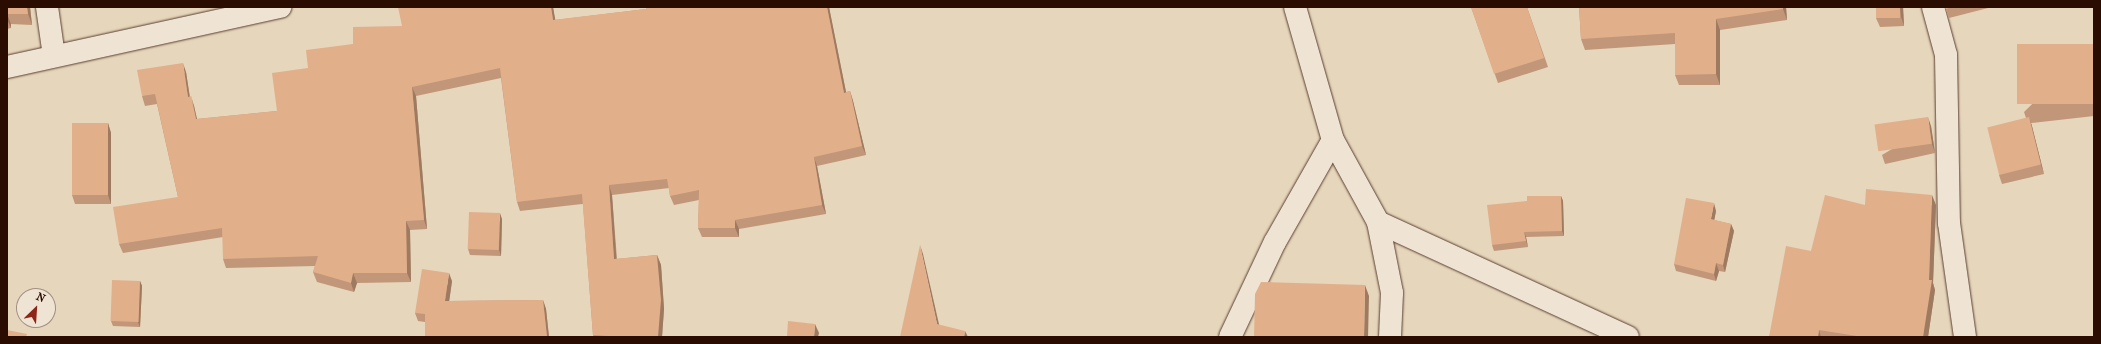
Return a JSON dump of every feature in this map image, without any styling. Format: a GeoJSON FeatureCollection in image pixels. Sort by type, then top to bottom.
{"type":"FeatureCollection","features":[{"type":"Feature","properties":{"kind":"street"},"geometry":{"type":"LineString","coordinates":[[47,7],[54,56]]}},
{"type":"Feature","properties":{"kind":"street"},"geometry":{"type":"LineString","coordinates":[[7,67],[280,7]]}},
{"type":"Feature","properties":{"kind":"street"},"geometry":{"type":"LineString","coordinates":[[1294,7],[1333,140],[1378,222],[1392,292],[1390,337]]}},
{"type":"Feature","properties":{"kind":"street"},"geometry":{"type":"LineString","coordinates":[[1933,7],[1946,55],[1949,223],[1965,337]]}},
{"type":"Feature","properties":{"kind":"street"},"geometry":{"type":"LineString","coordinates":[[1230,337],[1274,242],[1333,140]]}},
{"type":"Feature","properties":{"kind":"street"},"geometry":{"type":"LineString","coordinates":[[1378,222],[1628,337]]}},
{"type":"Feature","properties":{"kind":"building"},"geometry":{"type":"Polygon","coordinates":[[[7,7],[27,7],[28,14],[7,14],[7,7]]]}},
{"type":"Feature","properties":{"kind":"building"},"geometry":{"type":"Polygon","coordinates":[[[398,7],[551,7],[553,20],[646,9],[646,7],[827,7],[844,93],[850,91],[862,146],[814,157],[822,205],[735,220],[735,228],[698,228],[699,190],[670,196],[667,179],[609,185],[614,259],[657,255],[661,300],[658,337],[593,335],[582,194],[517,202],[500,68],[412,87],[424,220],[406,221],[407,273],[353,273],[351,283],[313,272],[318,256],[223,259],[222,228],[119,244],[113,207],[178,197],[155,94],[142,96],[137,70],[183,63],[188,97],[191,96],[196,119],[277,111],[272,73],[308,68],[306,50],[353,44],[353,27],[402,26],[398,7]]]}},
{"type":"Feature","properties":{"kind":"building"},"geometry":{"type":"Polygon","coordinates":[[[1471,7],[1527,7],[1544,58],[1494,74],[1471,7]]]}},
{"type":"Feature","properties":{"kind":"building"},"geometry":{"type":"Polygon","coordinates":[[[1579,7],[1783,7],[1783,9],[1716,19],[1716,74],[1675,75],[1675,33],[1581,39],[1579,7]]]}},
{"type":"Feature","properties":{"kind":"building"},"geometry":{"type":"Polygon","coordinates":[[[1876,7],[1900,7],[1900,18],[1876,18],[1876,7]]]}},
{"type":"Feature","properties":{"kind":"building"},"geometry":{"type":"Polygon","coordinates":[[[2017,44],[2094,44],[2094,104],[2017,104],[2017,44]]]}},
{"type":"Feature","properties":{"kind":"building"},"geometry":{"type":"Polygon","coordinates":[[[1928,117],[1932,144],[1878,151],[1875,125],[1928,117]]]}},
{"type":"Feature","properties":{"kind":"building"},"geometry":{"type":"Polygon","coordinates":[[[2029,117],[2041,165],[1999,175],[1987,127],[2029,117]]]}},
{"type":"Feature","properties":{"kind":"building"},"geometry":{"type":"Polygon","coordinates":[[[72,123],[108,123],[108,195],[72,195],[72,123]]]}},
{"type":"Feature","properties":{"kind":"building"},"geometry":{"type":"Polygon","coordinates":[[[1866,189],[1932,195],[1929,280],[1932,280],[1923,337],[1863,337],[1819,330],[1818,337],[1769,337],[1786,246],[1811,251],[1825,195],[1865,205],[1866,189]]]}},
{"type":"Feature","properties":{"kind":"building"},"geometry":{"type":"Polygon","coordinates":[[[1527,196],[1561,196],[1562,231],[1524,232],[1526,241],[1492,245],[1487,205],[1527,201],[1527,196]]]}},
{"type":"Feature","properties":{"kind":"building"},"geometry":{"type":"Polygon","coordinates":[[[1686,198],[1714,203],[1711,219],[1731,224],[1723,265],[1716,263],[1714,274],[1674,264],[1686,198]]]}},
{"type":"Feature","properties":{"kind":"building"},"geometry":{"type":"Polygon","coordinates":[[[469,212],[500,213],[499,250],[468,249],[469,212]]]}},
{"type":"Feature","properties":{"kind":"building"},"geometry":{"type":"Polygon","coordinates":[[[920,245],[937,324],[965,331],[964,337],[900,337],[920,245]]]}},
{"type":"Feature","properties":{"kind":"building"},"geometry":{"type":"Polygon","coordinates":[[[422,269],[449,273],[445,301],[543,300],[547,337],[425,337],[425,314],[415,313],[422,269]]]}},
{"type":"Feature","properties":{"kind":"building"},"geometry":{"type":"Polygon","coordinates":[[[112,280],[140,281],[139,322],[111,321],[112,280]]]}},
{"type":"Feature","properties":{"kind":"building"},"geometry":{"type":"Polygon","coordinates":[[[1261,282],[1365,285],[1364,337],[1254,337],[1255,294],[1261,282]]]}},
{"type":"Feature","properties":{"kind":"building"},"geometry":{"type":"Polygon","coordinates":[[[788,321],[815,324],[814,337],[787,337],[788,321]]]}},
{"type":"Feature","properties":{"kind":"building"},"geometry":{"type":"Polygon","coordinates":[[[7,330],[27,334],[26,337],[7,337],[7,330]]]}}]}
